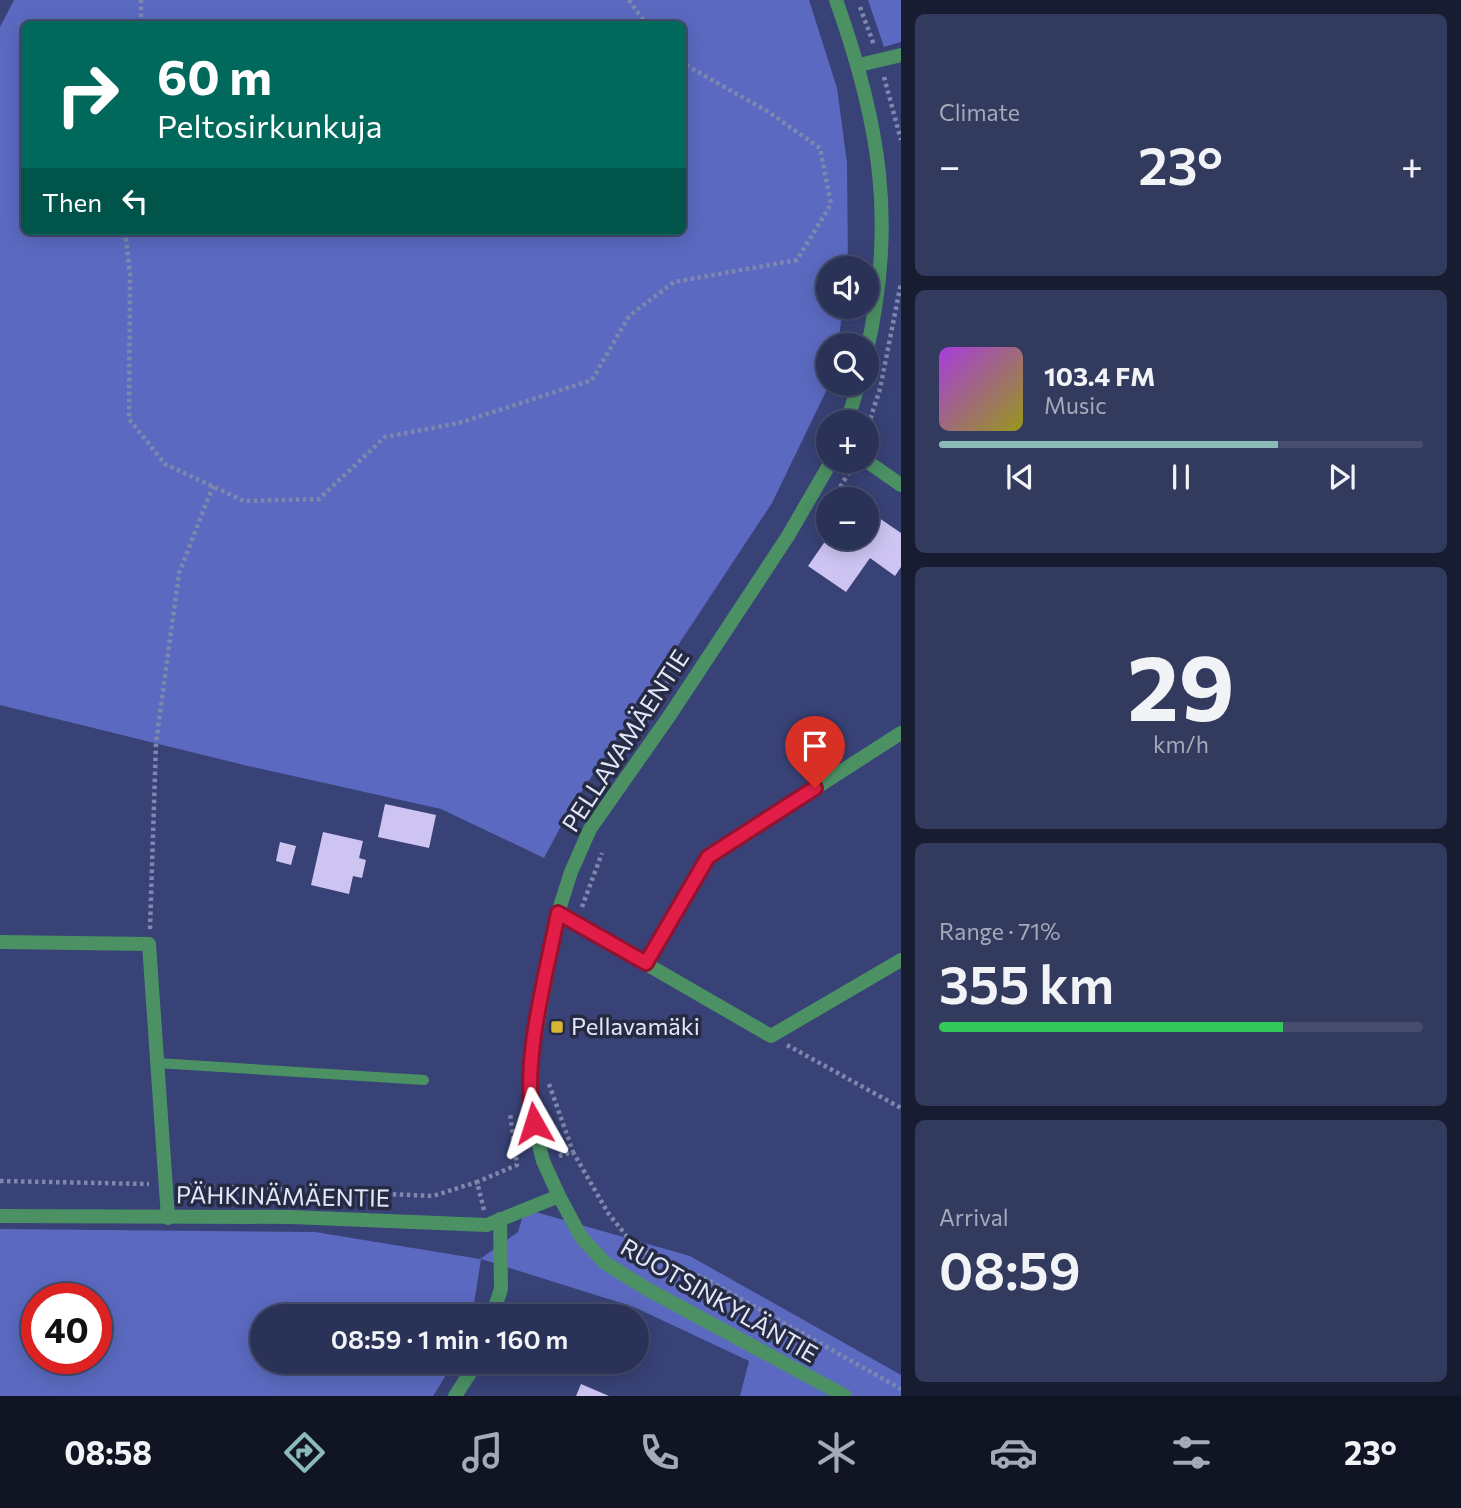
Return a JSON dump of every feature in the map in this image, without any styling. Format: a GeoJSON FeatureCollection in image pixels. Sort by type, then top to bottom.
{"type":"FeatureCollection","features":[{"type":"Feature","properties":{"kind":"street"},"geometry":{"type":"LineString","coordinates":[[836,0],[859,65],[882,184],[882,248],[871,333]]}},
{"type":"Feature","properties":{"kind":"street"},"geometry":{"type":"LineString","coordinates":[[859,65],[901,55]]}},
{"type":"Feature","properties":{"kind":"street"},"geometry":{"type":"LineString","coordinates":[[879,470],[901,485]]}},
{"type":"Feature","properties":{"kind":"street","name":"PELLAVAMÄENTIE"},"geometry":{"type":"LineString","coordinates":[[559,1196],[543,1161],[529,1105],[533,1051],[558,913],[571,872],[590,829],[670,715],[788,536],[824,473]]}},
{"type":"Feature","properties":{"kind":"street"},"geometry":{"type":"LineString","coordinates":[[646,963],[708,857],[901,733]]}},
{"type":"Feature","properties":{"kind":"street"},"geometry":{"type":"LineString","coordinates":[[558,913],[771,1036],[901,960]]}},
{"type":"Feature","properties":{"kind":"street"},"geometry":{"type":"LineString","coordinates":[[0,942],[149,944],[168,1218]]}},
{"type":"Feature","properties":{"kind":"street","name":"PÄHKINÄMÄENTIE"},"geometry":{"type":"LineString","coordinates":[[0,1216],[291,1217],[494,1222],[559,1196]]}},
{"type":"Feature","properties":{"kind":"street","name":"RUOTSINKYLÄNTIE"},"geometry":{"type":"LineString","coordinates":[[559,1196],[581,1237],[605,1263],[647,1289],[845,1396]]}},
{"type":"Feature","properties":{"kind":"street"},"geometry":{"type":"LineString","coordinates":[[494,1222],[501,1289],[496,1304]]}},
{"type":"Feature","properties":{"kind":"street"},"geometry":{"type":"LineString","coordinates":[[455,1396],[469,1374]]}},
{"type":"Feature","properties":{"kind":"lane"},"geometry":{"type":"LineString","coordinates":[[158,1063],[424,1080]]}},
{"type":"Feature","properties":{"kind":"path"},"geometry":{"type":"LineString","coordinates":[[141,0],[141,21]]}},
{"type":"Feature","properties":{"kind":"path"},"geometry":{"type":"LineString","coordinates":[[629,0],[644,21]]}},
{"type":"Feature","properties":{"kind":"path"},"geometry":{"type":"LineString","coordinates":[[125,235],[130,274],[129,419],[164,464],[244,501],[319,499],[385,437],[459,423],[592,380],[629,316],[674,282],[797,260],[831,204],[820,148],[767,111],[686,65]]}},
{"type":"Feature","properties":{"kind":"path"},"geometry":{"type":"LineString","coordinates":[[886,82],[901,140]]}},
{"type":"Feature","properties":{"kind":"path"},"geometry":{"type":"LineString","coordinates":[[149,944],[156,743],[179,573],[213,486]]}},
{"type":"Feature","properties":{"kind":"path"},"geometry":{"type":"LineString","coordinates":[[597,784],[674,672]]}},
{"type":"Feature","properties":{"kind":"path"},"geometry":{"type":"LineString","coordinates":[[576,923],[606,842]]}},
{"type":"Feature","properties":{"kind":"path"},"geometry":{"type":"LineString","coordinates":[[771,1036],[901,1108]]}},
{"type":"Feature","properties":{"kind":"path"},"geometry":{"type":"LineString","coordinates":[[550,1071],[548,1082],[573,1152],[608,1213],[633,1244],[651,1256],[706,1279],[901,1389]]}},
{"type":"Feature","properties":{"kind":"path"},"geometry":{"type":"LineString","coordinates":[[509,1104],[517,1165]]}},
{"type":"Feature","properties":{"kind":"path"},"geometry":{"type":"LineString","coordinates":[[0,1181],[433,1196],[517,1165],[573,1152]]}},
{"type":"Feature","properties":{"kind":"path"},"geometry":{"type":"LineString","coordinates":[[477,1182],[494,1222]]}},
{"type":"Feature","properties":{"kind":"shaded area"},"geometry":{"type":"Polygon","coordinates":[[[14,0],[809,0],[837,88],[847,163],[848,256],[816,256],[816,319],[841,319],[840,333],[816,333],[816,396],[824,396],[772,503],[570,809],[544,858],[441,809],[248,766],[0,705],[0,27],[14,0]]]}},
{"type":"Feature","properties":{"kind":"shaded area"},"geometry":{"type":"Polygon","coordinates":[[[868,0],[901,0],[901,42],[884,47],[868,0]]]}},
{"type":"Feature","properties":{"kind":"shaded area"},"geometry":{"type":"Polygon","coordinates":[[[525,1209],[690,1256],[901,1375],[901,1396],[740,1396],[749,1361],[649,1314],[649,1304],[624,1304],[481,1259],[474,1304],[250,1304],[250,1374],[447,1374],[433,1396],[0,1396],[0,1229],[315,1232],[480,1259],[518,1232],[525,1209]]]}},
{"type":"Feature","properties":{"kind":"building"},"geometry":{"type":"Polygon","coordinates":[[[879,518],[901,533],[901,567],[895,576],[870,558],[846,592],[808,566],[819,550],[879,550],[879,518]]]}},
{"type":"Feature","properties":{"kind":"building"},"geometry":{"type":"Polygon","coordinates":[[[385,804],[436,815],[429,848],[378,837],[385,804]]]}},
{"type":"Feature","properties":{"kind":"building"},"geometry":{"type":"Polygon","coordinates":[[[323,832],[363,841],[359,858],[366,860],[362,878],[353,876],[349,894],[311,885],[323,832]]]}},
{"type":"Feature","properties":{"kind":"building"},"geometry":{"type":"Polygon","coordinates":[[[280,842],[296,846],[291,865],[276,861],[280,842]]]}},
{"type":"Feature","properties":{"kind":"building"},"geometry":{"type":"Polygon","coordinates":[[[581,1384],[609,1396],[576,1396],[581,1384]]]}},
{"type":"Feature","properties":{"kind":"place","name":"Pellavamäki"},"geometry":{"type":"Point","coordinates":[557,1027]}},
{"type":"Feature","properties":{"kind":"route"},"geometry":{"type":"LineString","coordinates":[[534,1123],[529,1105],[533,1051],[558,913],[646,963],[708,857],[815,788]]}}]}
